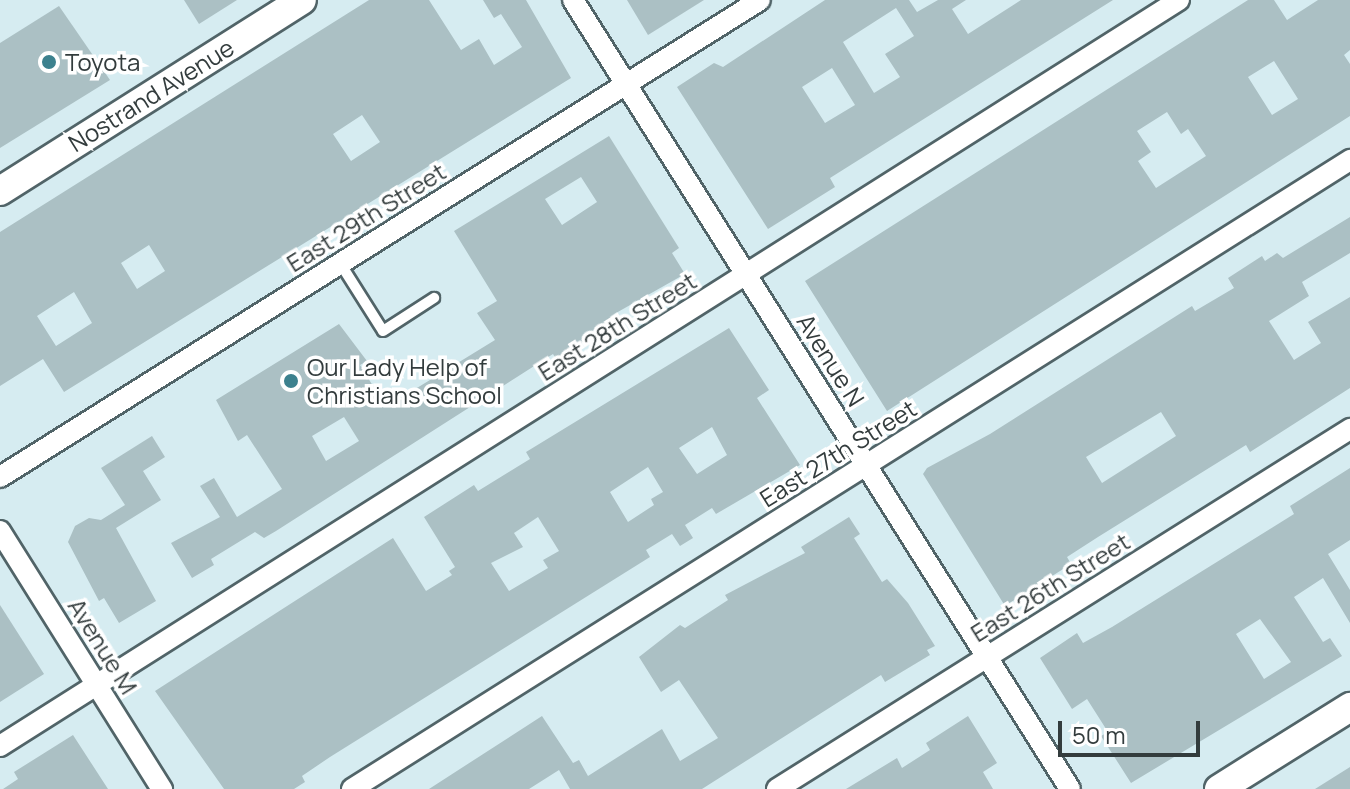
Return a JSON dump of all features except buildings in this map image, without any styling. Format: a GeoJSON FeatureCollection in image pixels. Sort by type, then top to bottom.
{"type":"FeatureCollection","features":[{"type":"Feature","properties":{"kind":"main road","name":"Nostrand Avenue"},"geometry":{"type":"LineString","coordinates":[[0,191],[302,0]]}},
{"type":"Feature","properties":{"kind":"main road"},"geometry":{"type":"LineString","coordinates":[[1219,789],[1350,707]]}},
{"type":"Feature","properties":{"kind":"street","name":"Avenue N"},"geometry":{"type":"LineString","coordinates":[[573,0],[1070,789]]}},
{"type":"Feature","properties":{"kind":"street","name":"East 29th Street"},"geometry":{"type":"LineString","coordinates":[[0,477],[760,0]]}},
{"type":"Feature","properties":{"kind":"street","name":"East 28th Street"},"geometry":{"type":"LineString","coordinates":[[0,746],[1179,0]]}},
{"type":"Feature","properties":{"kind":"street","name":"East 27th Street"},"geometry":{"type":"LineString","coordinates":[[352,789],[1350,160]]}},
{"type":"Feature","properties":{"kind":"street","name":"East 26th Street"},"geometry":{"type":"LineString","coordinates":[[777,789],[1350,429]]}},
{"type":"Feature","properties":{"kind":"street","name":"Avenue M"},"geometry":{"type":"LineString","coordinates":[[0,531],[162,789]]}},
{"type":"Feature","properties":{"kind":"lane"},"geometry":{"type":"LineString","coordinates":[[340,263],[383,331],[434,298]]}},
{"type":"Feature","properties":{"kind":"place","name":"Toyota"},"geometry":{"type":"Point","coordinates":[49,62]}},
{"type":"Feature","properties":{"kind":"place","name":"Our Lady Help of Christians School"},"geometry":{"type":"Point","coordinates":[291,381]}}]}
